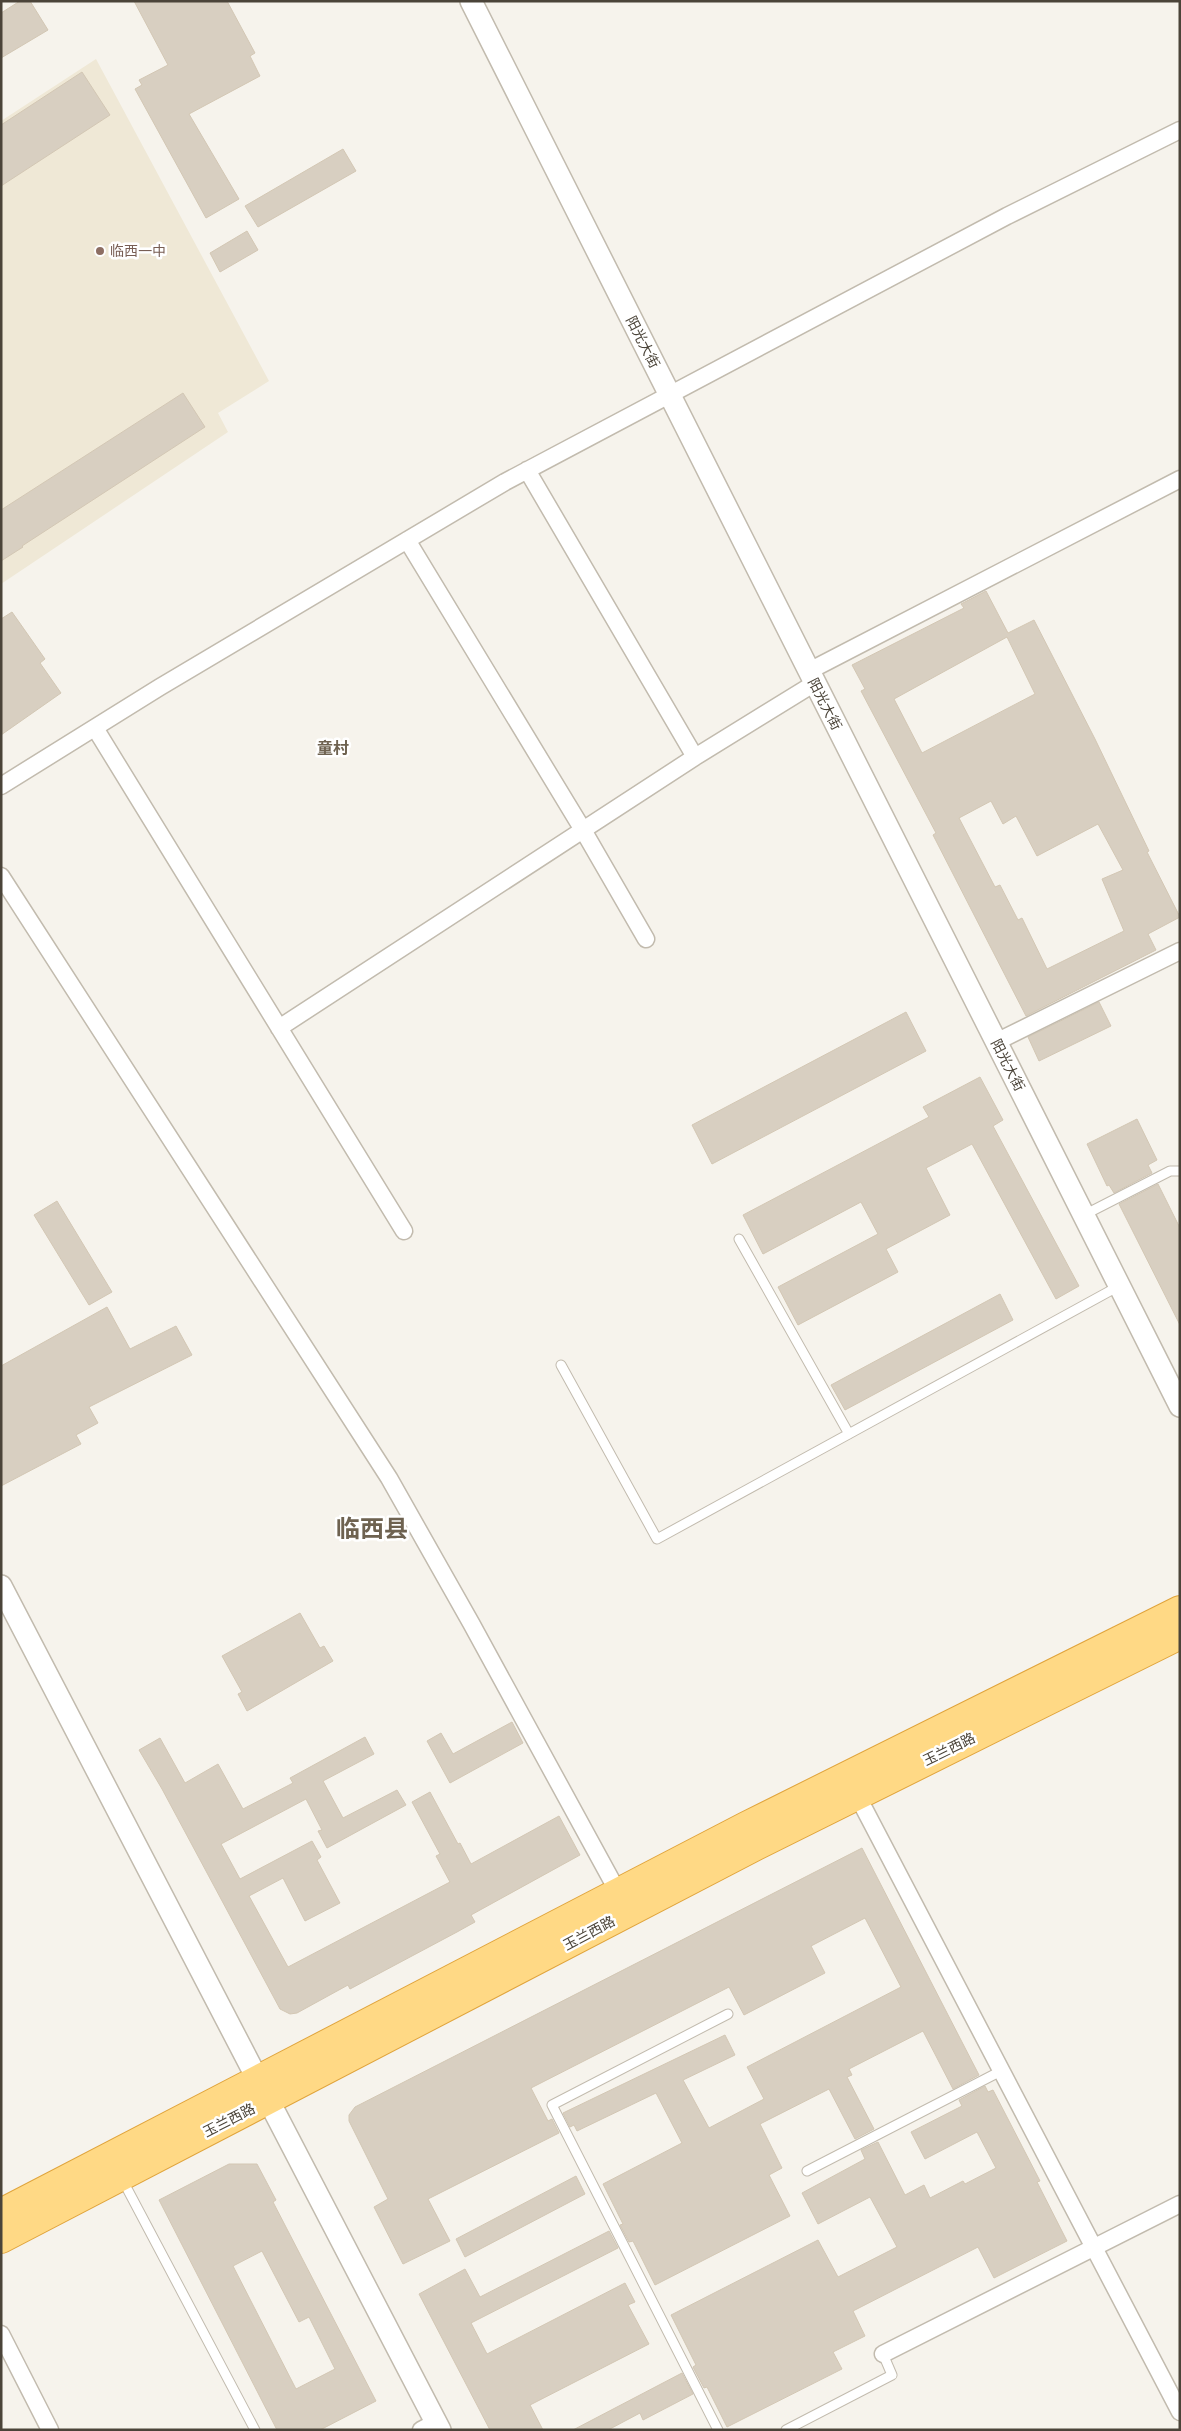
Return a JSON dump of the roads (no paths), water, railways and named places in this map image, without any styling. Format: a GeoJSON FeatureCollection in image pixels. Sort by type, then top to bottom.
{"type":"FeatureCollection","features":[{"type":"Feature","properties":{"kind":"highway","name":"玉兰西路"},"geometry":{"type":"LineString","coordinates":[[1,2239],[121,2177],[263,2090],[618,1892],[746,1826],[1180,1610]]}},
{"type":"Feature","properties":{"kind":"highway","name":"玉兰西路"},"geometry":{"type":"LineString","coordinates":[[1,2213],[263,2090],[1180,1635]]}},
{"type":"Feature","properties":{"kind":"street","name":"阳光大街"},"geometry":{"type":"LineString","coordinates":[[471,1],[1180,1406]]}},
{"type":"Feature","properties":{"kind":"street"},"geometry":{"type":"LineString","coordinates":[[1,786],[407,540],[527,470],[1007,216],[1180,130]]}},
{"type":"Feature","properties":{"kind":"street"},"geometry":{"type":"LineString","coordinates":[[527,470],[695,757]]}},
{"type":"Feature","properties":{"kind":"street"},"geometry":{"type":"LineString","coordinates":[[278,1028],[695,757],[812,677],[1180,479]]}},
{"type":"Feature","properties":{"kind":"street"},"geometry":{"type":"LineString","coordinates":[[407,540],[583,830],[646,939]]}},
{"type":"Feature","properties":{"kind":"street"},"geometry":{"type":"LineString","coordinates":[[95,728],[404,1231]]}},
{"type":"Feature","properties":{"kind":"street"},"geometry":{"type":"LineString","coordinates":[[1,876],[389,1478],[471,1623],[618,1892]]}},
{"type":"Feature","properties":{"kind":"street"},"geometry":{"type":"LineString","coordinates":[[996,1042],[1180,951]]}},
{"type":"Feature","properties":{"kind":"street"},"geometry":{"type":"LineString","coordinates":[[1,1586],[263,2090],[432,2427]]}},
{"type":"Feature","properties":{"kind":"street"},"geometry":{"type":"LineString","coordinates":[[857,1796],[1180,2412]]}},
{"type":"Feature","properties":{"kind":"street"},"geometry":{"type":"LineString","coordinates":[[883,2354],[1180,2204]]}},
{"type":"Feature","properties":{"kind":"street"},"geometry":{"type":"LineString","coordinates":[[1,2334],[50,2430]]}},
{"type":"Feature","properties":{"kind":"lane"},"geometry":{"type":"LineString","coordinates":[[1083,1215],[1170,1172],[1180,1171]]}},
{"type":"Feature","properties":{"kind":"lane"},"geometry":{"type":"LineString","coordinates":[[739,1238],[849,1434]]}},
{"type":"Feature","properties":{"kind":"lane"},"geometry":{"type":"LineString","coordinates":[[561,1365],[657,1539],[1119,1286]]}},
{"type":"Feature","properties":{"kind":"lane"},"geometry":{"type":"LineString","coordinates":[[718,2430],[552,2105],[728,2014]]}},
{"type":"Feature","properties":{"kind":"lane"},"geometry":{"type":"LineString","coordinates":[[806,2170],[1001,2071]]}},
{"type":"Feature","properties":{"kind":"lane"},"geometry":{"type":"LineString","coordinates":[[121,2177],[255,2430]]}},
{"type":"Feature","properties":{"kind":"lane"},"geometry":{"type":"LineString","coordinates":[[786,2430],[892,2374],[883,2354]]}},
{"type":"Feature","properties":{"kind":"place","name":"临西一中"},"geometry":{"type":"Point","coordinates":[100,251]}},
{"type":"Feature","properties":{"kind":"district","name":"童村"},"geometry":{"type":"Point","coordinates":[333,748]}},
{"type":"Feature","properties":{"kind":"district","name":"临西县"},"geometry":{"type":"Point","coordinates":[372,1528]}}]}
